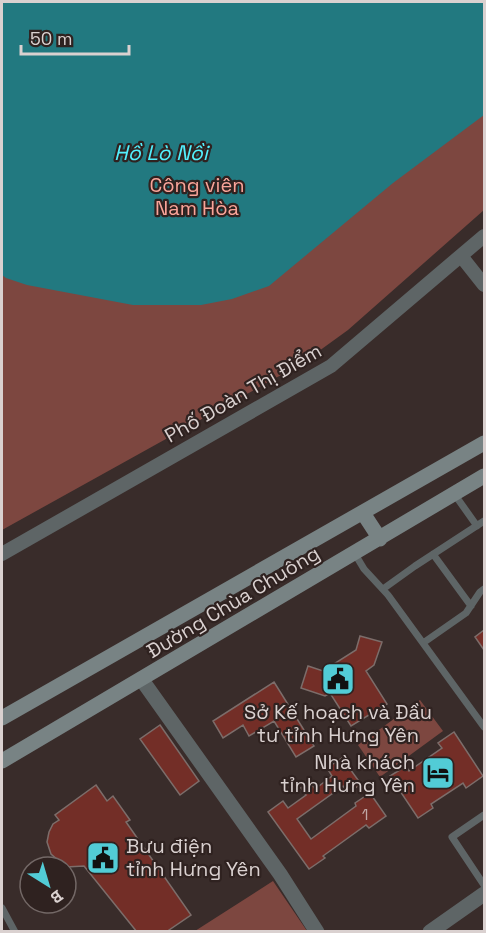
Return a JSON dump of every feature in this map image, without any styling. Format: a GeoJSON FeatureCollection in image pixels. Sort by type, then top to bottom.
{"type":"FeatureCollection","features":[{"type":"Feature","properties":{"kind":"main road","name":"Đường Chùa Chuông"},"geometry":{"type":"LineString","coordinates":[[2,718],[484,443]]}},
{"type":"Feature","properties":{"kind":"main road","name":"Đường Chùa Chuông"},"geometry":{"type":"LineString","coordinates":[[2,761],[484,476]]}},
{"type":"Feature","properties":{"kind":"main road"},"geometry":{"type":"LineString","coordinates":[[363,513],[380,539]]}},
{"type":"Feature","properties":{"kind":"street","name":"Phố Đoàn Thị Điểm"},"geometry":{"type":"LineString","coordinates":[[2,554],[331,366],[484,236]]}},
{"type":"Feature","properties":{"kind":"street"},"geometry":{"type":"LineString","coordinates":[[461,256],[484,285]]}},
{"type":"Feature","properties":{"kind":"street"},"geometry":{"type":"LineString","coordinates":[[142,680],[280,874],[317,932]]}},
{"type":"Feature","properties":{"kind":"street"},"geometry":{"type":"LineString","coordinates":[[430,932],[484,894]]}},
{"type":"Feature","properties":{"kind":"lane"},"geometry":{"type":"LineString","coordinates":[[455,495],[477,526]]}},
{"type":"Feature","properties":{"kind":"lane"},"geometry":{"type":"LineString","coordinates":[[383,589],[484,521]]}},
{"type":"Feature","properties":{"kind":"lane"},"geometry":{"type":"LineString","coordinates":[[355,554],[484,727]]}},
{"type":"Feature","properties":{"kind":"lane"},"geometry":{"type":"LineString","coordinates":[[434,554],[471,606]]}},
{"type":"Feature","properties":{"kind":"lane"},"geometry":{"type":"LineString","coordinates":[[423,644],[466,613],[484,589]]}},
{"type":"Feature","properties":{"kind":"lane"},"geometry":{"type":"LineString","coordinates":[[484,815],[452,837],[484,885]]}},
{"type":"Feature","properties":{"kind":"lane"},"geometry":{"type":"LineString","coordinates":[[2,908],[15,932]]}},
{"type":"Feature","properties":{"kind":"green space","name":"Hồ Lò Nồi"},"geometry":{"type":"Polygon","coordinates":[[[2,2],[484,2],[484,210],[348,330],[301,364],[2,530],[2,2]]]}},
{"type":"Feature","properties":{"kind":"green space"},"geometry":{"type":"Polygon","coordinates":[[[420,700],[443,731],[380,777],[358,745],[420,700]]]}},
{"type":"Feature","properties":{"kind":"green space"},"geometry":{"type":"Polygon","coordinates":[[[273,881],[307,931],[195,931],[273,881]]]}},
{"type":"Feature","properties":{"kind":"water","name":"Hồ Lò Nồi"},"geometry":{"type":"Polygon","coordinates":[[[2,2],[484,2],[484,115],[393,183],[269,286],[232,299],[201,305],[133,305],[27,285],[2,275],[2,2]]]}},
{"type":"Feature","properties":{"kind":"building"},"geometry":{"type":"Polygon","coordinates":[[[484,630],[484,650],[475,637],[484,630]]]}},
{"type":"Feature","properties":{"kind":"building","name":"Sở Kế hoạch và Đầu tư tỉnh Hưng Yên"},"geometry":{"type":"Polygon","coordinates":[[[360,636],[382,642],[374,665],[366,671],[387,704],[351,726],[330,693],[325,696],[301,688],[308,666],[323,671],[356,650],[360,636]]]}},
{"type":"Feature","properties":{"kind":"building"},"geometry":{"type":"Polygon","coordinates":[[[274,682],[314,746],[296,757],[274,721],[249,736],[243,725],[223,738],[213,721],[274,682]]]}},
{"type":"Feature","properties":{"kind":"building"},"geometry":{"type":"Polygon","coordinates":[[[160,725],[199,781],[180,795],[140,739],[160,725]]]}},
{"type":"Feature","properties":{"kind":"building","name":"Nhà khách tỉnh Hưng Yên"},"geometry":{"type":"Polygon","coordinates":[[[454,732],[483,776],[466,788],[463,783],[431,804],[433,808],[418,818],[390,776],[406,766],[409,771],[442,748],[438,743],[454,732]]]}},
{"type":"Feature","properties":{"kind":"building"},"geometry":{"type":"Polygon","coordinates":[[[342,758],[361,784],[348,793],[343,786],[297,819],[311,839],[370,793],[386,816],[369,828],[366,825],[309,869],[268,812],[283,801],[288,808],[306,795],[301,788],[310,782],[315,789],[332,776],[327,768],[342,758]]]}},
{"type":"Feature","properties":{"kind":"building","name":"Bưu điện tỉnh Hưng Yên"},"geometry":{"type":"Polygon","coordinates":[[[96,785],[107,801],[113,796],[130,820],[126,822],[191,915],[166,932],[137,932],[84,866],[78,866],[78,855],[51,854],[47,842],[53,824],[59,820],[55,815],[96,785]]]}},
{"type":"Feature","properties":{"kind":"place","name":"Sở Kế hoạch và Đầu tư tỉnh Hưng Yên"},"geometry":{"type":"Point","coordinates":[338,679]}},
{"type":"Feature","properties":{"kind":"place","name":"Nhà khách tỉnh Hưng Yên"},"geometry":{"type":"Point","coordinates":[438,773]}},
{"type":"Feature","properties":{"kind":"place","name":"Bưu điện tỉnh Hưng Yên"},"geometry":{"type":"Point","coordinates":[103,858]}},
{"type":"Feature","properties":{"kind":"park label","name":"Công viên Nam Hòa"},"geometry":{"type":"Point","coordinates":[197,196]}}]}
